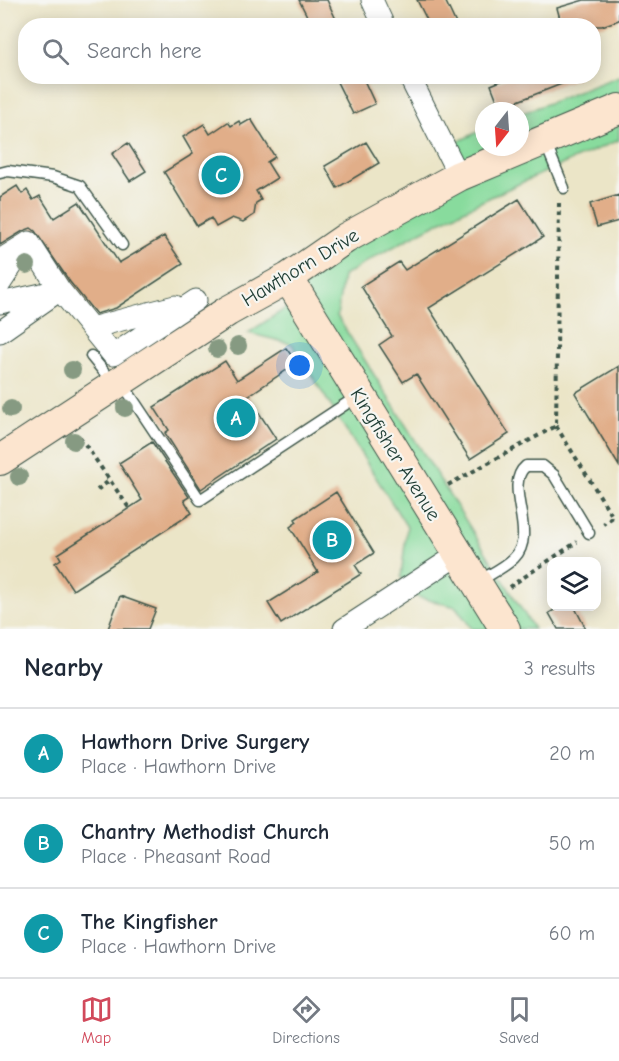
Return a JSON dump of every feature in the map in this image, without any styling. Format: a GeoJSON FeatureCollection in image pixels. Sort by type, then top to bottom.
{"type":"FeatureCollection","features":[{"type":"Feature","properties":{"kind":"street"},"geometry":{"type":"LineString","coordinates":[[372,0],[380,18]]}},
{"type":"Feature","properties":{"kind":"street"},"geometry":{"type":"LineString","coordinates":[[413,84],[459,176]]}},
{"type":"Feature","properties":{"kind":"street","name":"Hawthorn Drive"},"geometry":{"type":"LineString","coordinates":[[1,457],[228,310],[288,278],[346,238],[459,176],[619,109]]}},
{"type":"Feature","properties":{"kind":"street"},"geometry":{"type":"LineString","coordinates":[[0,260],[29,242]]}},
{"type":"Feature","properties":{"kind":"street"},"geometry":{"type":"LineString","coordinates":[[0,284],[29,242]]}},
{"type":"Feature","properties":{"kind":"street"},"geometry":{"type":"LineString","coordinates":[[29,242],[60,290],[91,328]]}},
{"type":"Feature","properties":{"kind":"street","name":"Kingfisher Avenue"},"geometry":{"type":"LineString","coordinates":[[288,278],[505,629]]}},
{"type":"Feature","properties":{"kind":"street"},"geometry":{"type":"LineString","coordinates":[[0,303],[60,290]]}},
{"type":"Feature","properties":{"kind":"street"},"geometry":{"type":"LineString","coordinates":[[0,332],[60,290]]}},
{"type":"Feature","properties":{"kind":"street"},"geometry":{"type":"LineString","coordinates":[[344,629],[459,554]]}},
{"type":"Feature","properties":{"kind":"lane"},"geometry":{"type":"LineString","coordinates":[[544,139],[564,189]]}},
{"type":"Feature","properties":{"kind":"lane"},"geometry":{"type":"LineString","coordinates":[[0,173],[8,171],[53,177],[80,186],[122,245]]}},
{"type":"Feature","properties":{"kind":"lane"},"geometry":{"type":"LineString","coordinates":[[91,356],[117,382],[200,500],[359,395]]}},
{"type":"Feature","properties":{"kind":"lane"},"geometry":{"type":"LineString","coordinates":[[477,582],[514,558],[522,545],[523,528],[517,484],[520,473],[526,466],[543,465],[554,475],[589,533]]}},
{"type":"Feature","properties":{"kind":"path"},"geometry":{"type":"LineString","coordinates":[[444,487],[556,426],[559,200]]}},
{"type":"Feature","properties":{"kind":"path"},"geometry":{"type":"LineString","coordinates":[[66,416],[129,508]]}},
{"type":"Feature","properties":{"kind":"path"},"geometry":{"type":"LineString","coordinates":[[97,490],[109,481]]}},
{"type":"Feature","properties":{"kind":"green space"},"geometry":{"type":"Polygon","coordinates":[[[619,76],[619,140],[479,203],[343,276],[337,316],[534,629],[472,629],[456,607],[417,597],[401,577],[407,527],[292,344],[248,333],[300,299],[288,278],[458,176],[444,148],[475,133],[475,156],[529,156],[529,111],[619,76]]]}},
{"type":"Feature","properties":{"kind":"building"},"geometry":{"type":"Polygon","coordinates":[[[299,0],[327,0],[335,18],[308,18],[299,0]]]}},
{"type":"Feature","properties":{"kind":"building"},"geometry":{"type":"Polygon","coordinates":[[[417,0],[445,0],[453,18],[426,18],[417,0]]]}},
{"type":"Feature","properties":{"kind":"building"},"geometry":{"type":"Polygon","coordinates":[[[584,0],[619,0],[619,20],[601,26],[601,18],[560,18],[557,8],[584,0]]]}},
{"type":"Feature","properties":{"kind":"building"},"geometry":{"type":"Polygon","coordinates":[[[338,84],[366,84],[375,104],[353,114],[338,84]]]}},
{"type":"Feature","properties":{"kind":"building"},"geometry":{"type":"Polygon","coordinates":[[[493,84],[562,84],[515,102],[498,102],[491,85],[493,84]]]}},
{"type":"Feature","properties":{"kind":"building"},"geometry":{"type":"Polygon","coordinates":[[[251,119],[275,157],[267,162],[277,178],[256,191],[261,200],[256,203],[254,215],[243,222],[232,218],[216,227],[211,218],[197,226],[164,172],[193,154],[183,137],[204,124],[210,134],[228,122],[231,126],[239,121],[241,125],[251,119]]]}},
{"type":"Feature","properties":{"kind":"building"},"geometry":{"type":"Polygon","coordinates":[[[366,142],[379,163],[337,188],[325,166],[366,142]]]}},
{"type":"Feature","properties":{"kind":"building"},"geometry":{"type":"Polygon","coordinates":[[[128,143],[146,171],[130,181],[112,154],[128,143]]]}},
{"type":"Feature","properties":{"kind":"building"},"geometry":{"type":"Polygon","coordinates":[[[17,186],[22,194],[27,190],[33,200],[40,196],[54,218],[79,202],[119,263],[164,236],[183,264],[116,308],[96,314],[31,228],[0,245],[0,197],[17,186]]]}},
{"type":"Feature","properties":{"kind":"building"},"geometry":{"type":"Polygon","coordinates":[[[619,195],[619,221],[597,227],[590,204],[619,195]]]}},
{"type":"Feature","properties":{"kind":"building"},"geometry":{"type":"Polygon","coordinates":[[[519,199],[543,237],[429,308],[509,434],[470,459],[416,374],[403,382],[379,345],[392,336],[361,286],[399,262],[405,270],[519,199]]]}},
{"type":"Feature","properties":{"kind":"building"},"geometry":{"type":"Polygon","coordinates":[[[286,348],[297,363],[248,396],[276,439],[201,489],[165,433],[169,430],[154,407],[225,361],[237,380],[286,348]]]}},
{"type":"Feature","properties":{"kind":"building"},"geometry":{"type":"Polygon","coordinates":[[[619,366],[619,466],[575,393],[619,366]]]}},
{"type":"Feature","properties":{"kind":"building"},"geometry":{"type":"Polygon","coordinates":[[[152,442],[189,497],[184,500],[192,513],[73,590],[55,563],[61,559],[58,554],[142,500],[119,463],[152,442]]]}},
{"type":"Feature","properties":{"kind":"building"},"geometry":{"type":"Polygon","coordinates":[[[336,492],[374,553],[355,565],[361,574],[281,624],[268,603],[318,572],[290,527],[297,522],[295,519],[336,492]]]}},
{"type":"Feature","properties":{"kind":"building"},"geometry":{"type":"Polygon","coordinates":[[[120,596],[156,609],[148,629],[108,629],[120,596]]]}},
{"type":"Feature","properties":{"kind":"building"},"geometry":{"type":"Polygon","coordinates":[[[577,611],[586,629],[558,629],[549,613],[577,611]]]}},
{"type":"Feature","properties":{"kind":"place","name":"The Kingfisher"},"geometry":{"type":"Point","coordinates":[221,175]}},
{"type":"Feature","properties":{"kind":"place","name":"Hawthorn Drive Surgery"},"geometry":{"type":"Point","coordinates":[236,418]}},
{"type":"Feature","properties":{"kind":"place","name":"Chantry Methodist Church"},"geometry":{"type":"Point","coordinates":[332,540]}}]}
